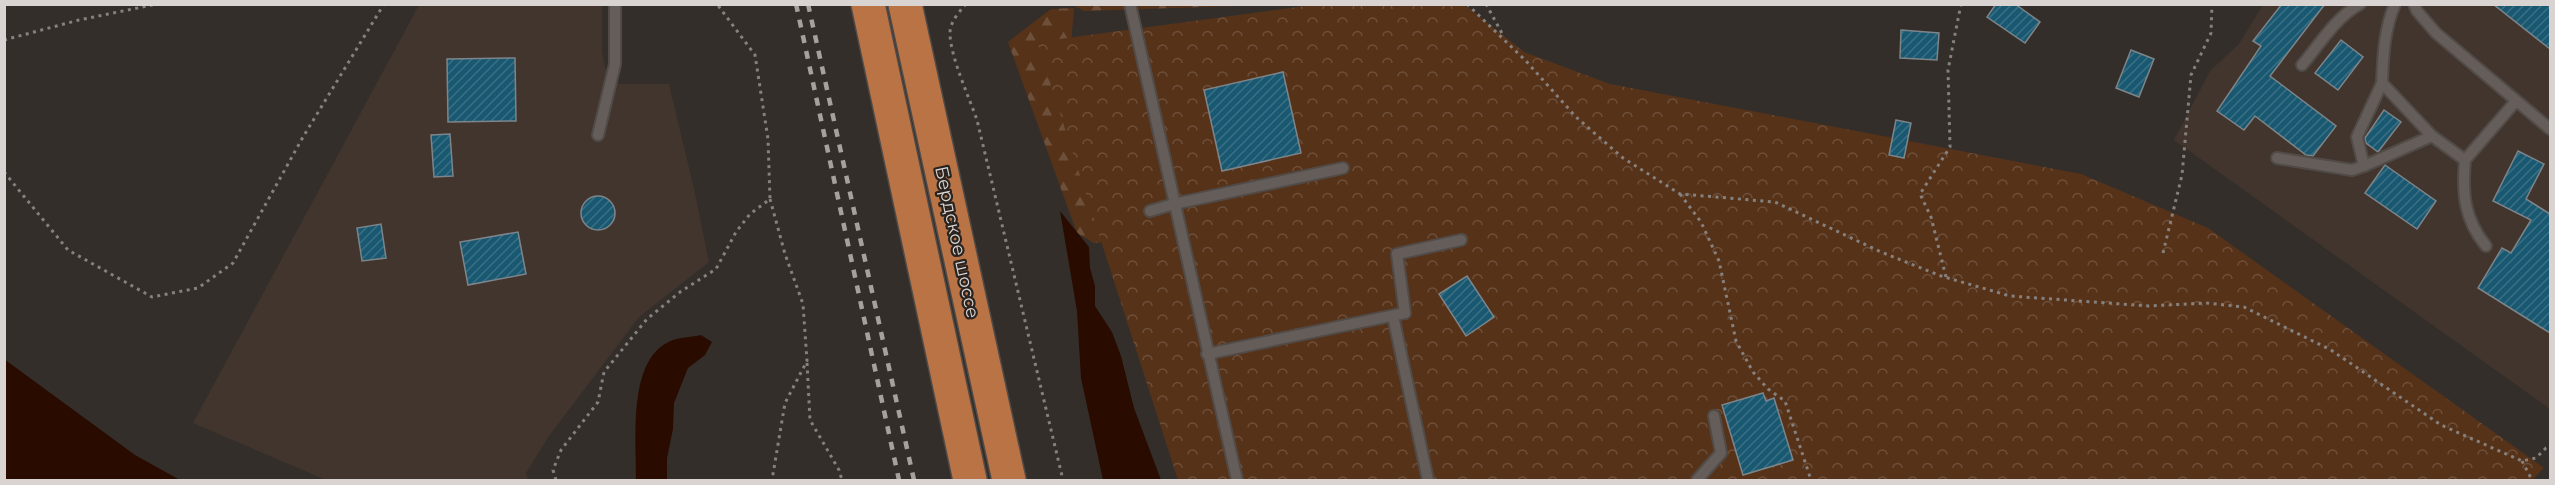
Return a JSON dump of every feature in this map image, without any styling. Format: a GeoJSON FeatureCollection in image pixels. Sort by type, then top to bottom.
{"type":"FeatureCollection","features":[{"type":"Feature","properties":{"kind":"highway","name":"Бердское шоссе"},"geometry":{"type":"LineString","coordinates":[[868,4],[970,480]]}},
{"type":"Feature","properties":{"kind":"highway","name":"Бердское шоссе"},"geometry":{"type":"LineString","coordinates":[[905,4],[1009,480]]}},
{"type":"Feature","properties":{"kind":"lane"},"geometry":{"type":"LineString","coordinates":[[598,135],[615,64],[615,4]]}},
{"type":"Feature","properties":{"kind":"lane"},"geometry":{"type":"LineString","coordinates":[[1130,4],[1237,480]]}},
{"type":"Feature","properties":{"kind":"lane"},"geometry":{"type":"LineString","coordinates":[[2302,65],[2336,23],[2360,4]]}},
{"type":"Feature","properties":{"kind":"lane"},"geometry":{"type":"LineString","coordinates":[[2364,166],[2357,137],[2382,83],[2384,46],[2389,19],[2395,4]]}},
{"type":"Feature","properties":{"kind":"lane"},"geometry":{"type":"LineString","coordinates":[[2414,4],[2416,11],[2436,33],[2550,129]]}},
{"type":"Feature","properties":{"kind":"lane"},"geometry":{"type":"LineString","coordinates":[[2382,83],[2432,136],[2465,160]]}},
{"type":"Feature","properties":{"kind":"lane"},"geometry":{"type":"LineString","coordinates":[[2486,246],[2474,232],[2467,209],[2463,185],[2465,160],[2516,101]]}},
{"type":"Feature","properties":{"kind":"lane"},"geometry":{"type":"LineString","coordinates":[[2277,158],[2352,170],[2432,136]]}},
{"type":"Feature","properties":{"kind":"lane"},"geometry":{"type":"LineString","coordinates":[[1150,211],[1343,168]]}},
{"type":"Feature","properties":{"kind":"lane"},"geometry":{"type":"LineString","coordinates":[[1207,354],[1405,313],[1397,254],[1461,240]]}},
{"type":"Feature","properties":{"kind":"lane"},"geometry":{"type":"LineString","coordinates":[[1393,316],[1428,480]]}},
{"type":"Feature","properties":{"kind":"lane"},"geometry":{"type":"LineString","coordinates":[[1697,480],[1721,453],[1714,416]]}},
{"type":"Feature","properties":{"kind":"path"},"geometry":{"type":"LineString","coordinates":[[4,40],[80,20],[157,4]]}},
{"type":"Feature","properties":{"kind":"path"},"geometry":{"type":"LineString","coordinates":[[4,172],[68,250],[152,297],[198,288],[233,263],[303,137],[384,4]]}},
{"type":"Feature","properties":{"kind":"path"},"geometry":{"type":"LineString","coordinates":[[717,4],[755,56],[768,139],[770,199],[784,254],[803,304],[810,420],[839,470],[842,480]]}},
{"type":"Feature","properties":{"kind":"path"},"geometry":{"type":"LineString","coordinates":[[966,4],[956,15],[950,32],[957,65],[976,120],[1063,480]]}},
{"type":"Feature","properties":{"kind":"path"},"geometry":{"type":"LineString","coordinates":[[1467,4],[1506,41],[1576,117],[1623,158],[1680,194],[1701,222],[1719,261],[1736,341],[1753,372],[1768,389],[1785,401],[1811,480],[1816,480]]}},
{"type":"Feature","properties":{"kind":"path"},"geometry":{"type":"LineString","coordinates":[[1486,4],[1506,41]]}},
{"type":"Feature","properties":{"kind":"path"},"geometry":{"type":"LineString","coordinates":[[1946,278],[1931,217],[1920,194],[1950,147],[1948,70],[1961,4]]}},
{"type":"Feature","properties":{"kind":"path"},"geometry":{"type":"LineString","coordinates":[[2163,253],[2182,175],[2191,75],[2211,33],[2212,4]]}},
{"type":"Feature","properties":{"kind":"path"},"geometry":{"type":"LineString","coordinates":[[1680,194],[1775,202],[1881,252],[1946,278],[2010,296],[2149,306],[2206,303],[2244,307],[2331,350],[2441,425],[2522,460],[2536,458],[2550,447]]}},
{"type":"Feature","properties":{"kind":"path"},"geometry":{"type":"LineString","coordinates":[[556,480],[553,470],[561,450],[598,402],[604,372],[647,319],[680,292],[716,269],[736,232],[750,214],[770,199]]}},
{"type":"Feature","properties":{"kind":"path"},"geometry":{"type":"LineString","coordinates":[[772,480],[785,403],[807,361]]}},
{"type":"Feature","properties":{"kind":"path"},"geometry":{"type":"LineString","coordinates":[[2522,460],[2532,480]]}},
{"type":"Feature","properties":{"kind":"shaded area"},"geometry":{"type":"Polygon","coordinates":[[[419,5],[602,5],[602,51],[605,68],[618,84],[669,84],[695,193],[709,262],[639,317],[549,436],[526,473],[528,480],[326,480],[193,423],[419,5]]]}},
{"type":"Feature","properties":{"kind":"shaded area"},"geometry":{"type":"Polygon","coordinates":[[[2263,5],[2550,5],[2550,409],[2174,140],[2210,71],[2239,44],[2263,5]]]}},
{"type":"Feature","properties":{"kind":"shaded area"},"geometry":{"type":"Polygon","coordinates":[[[1060,211],[1089,247],[1090,268],[1095,286],[1095,306],[1112,332],[1121,356],[1134,408],[1161,480],[1103,480],[1081,378],[1077,311],[1060,211]]]}},
{"type":"Feature","properties":{"kind":"shaded area"},"geometry":{"type":"Polygon","coordinates":[[[701,335],[712,342],[705,355],[688,368],[674,403],[673,429],[667,458],[667,480],[636,480],[637,401],[648,363],[658,349],[673,340],[701,335]]]}},
{"type":"Feature","properties":{"kind":"shaded area"},"geometry":{"type":"Polygon","coordinates":[[[4,359],[135,455],[180,480],[5,480],[4,359]]]}},
{"type":"Feature","properties":{"kind":"green space"},"geometry":{"type":"Polygon","coordinates":[[[1073,5],[1263,5],[1084,11],[1073,5]]]}},
{"type":"Feature","properties":{"kind":"green space"},"geometry":{"type":"Polygon","coordinates":[[[1312,5],[1465,5],[1524,52],[1610,84],[2081,174],[2208,228],[2544,468],[2532,480],[1178,480],[1037,42],[1312,5]]]}},
{"type":"Feature","properties":{"kind":"green space"},"geometry":{"type":"Polygon","coordinates":[[[1074,8],[1068,80],[1135,239],[1094,243],[1077,233],[1008,42],[1051,9],[1074,8]]]}},
{"type":"Feature","properties":{"kind":"building"},"geometry":{"type":"Polygon","coordinates":[[[1996,4],[2015,4],[2040,22],[2025,43],[1987,17],[1996,4]]]}},
{"type":"Feature","properties":{"kind":"building"},"geometry":{"type":"Polygon","coordinates":[[[2282,4],[2325,4],[2270,76],[2336,126],[2313,156],[2306,155],[2255,116],[2244,130],[2217,111],[2261,46],[2253,41],[2282,4]]]}},
{"type":"Feature","properties":{"kind":"building"},"geometry":{"type":"Polygon","coordinates":[[[2493,4],[2550,4],[2550,49],[2493,4]]]}},
{"type":"Feature","properties":{"kind":"building"},"geometry":{"type":"Polygon","coordinates":[[[1901,30],[1939,33],[1937,60],[1900,58],[1901,30]]]}},
{"type":"Feature","properties":{"kind":"building"},"geometry":{"type":"Polygon","coordinates":[[[2341,40],[2363,57],[2338,90],[2315,73],[2341,40]]]}},
{"type":"Feature","properties":{"kind":"building"},"geometry":{"type":"Polygon","coordinates":[[[2131,50],[2154,59],[2139,97],[2116,88],[2131,50]]]}},
{"type":"Feature","properties":{"kind":"building"},"geometry":{"type":"Polygon","coordinates":[[[515,58],[516,121],[448,122],[447,59],[515,58]]]}},
{"type":"Feature","properties":{"kind":"building"},"geometry":{"type":"Polygon","coordinates":[[[1283,72],[1301,153],[1222,171],[1204,90],[1283,72]]]}},
{"type":"Feature","properties":{"kind":"building"},"geometry":{"type":"Polygon","coordinates":[[[2384,110],[2401,122],[2378,152],[2366,143],[2365,138],[2384,110]]]}},
{"type":"Feature","properties":{"kind":"building"},"geometry":{"type":"Polygon","coordinates":[[[1896,120],[1911,123],[1904,158],[1889,155],[1896,120]]]}},
{"type":"Feature","properties":{"kind":"building"},"geometry":{"type":"Polygon","coordinates":[[[450,134],[453,176],[434,177],[431,135],[450,134]]]}},
{"type":"Feature","properties":{"kind":"building"},"geometry":{"type":"Polygon","coordinates":[[[2518,151],[2544,164],[2526,199],[2550,214],[2550,333],[2478,288],[2502,248],[2511,253],[2531,220],[2493,201],[2518,151]]]}},
{"type":"Feature","properties":{"kind":"building"},"geometry":{"type":"Polygon","coordinates":[[[2385,165],[2436,201],[2417,229],[2365,193],[2385,165]]]}},
{"type":"Feature","properties":{"kind":"building"},"geometry":{"type":"Polygon","coordinates":[[[598,196],[610,201],[615,213],[610,225],[598,230],[586,225],[581,213],[586,201],[598,196]]]}},
{"type":"Feature","properties":{"kind":"building"},"geometry":{"type":"Polygon","coordinates":[[[381,224],[386,258],[362,261],[357,228],[381,224]]]}},
{"type":"Feature","properties":{"kind":"building"},"geometry":{"type":"Polygon","coordinates":[[[518,232],[526,274],[468,285],[460,242],[518,232]]]}},
{"type":"Feature","properties":{"kind":"building"},"geometry":{"type":"Polygon","coordinates":[[[1467,276],[1494,317],[1466,336],[1439,294],[1467,276]]]}},
{"type":"Feature","properties":{"kind":"building"},"geometry":{"type":"Polygon","coordinates":[[[1763,393],[1766,401],[1774,398],[1793,460],[1743,475],[1722,405],[1763,393]]]}},
{"type":"Feature","properties":{"kind":"railway"},"geometry":{"type":"LineString","coordinates":[[796,4],[899,480]]}},
{"type":"Feature","properties":{"kind":"railway"},"geometry":{"type":"LineString","coordinates":[[808,4],[914,480]]}}]}
